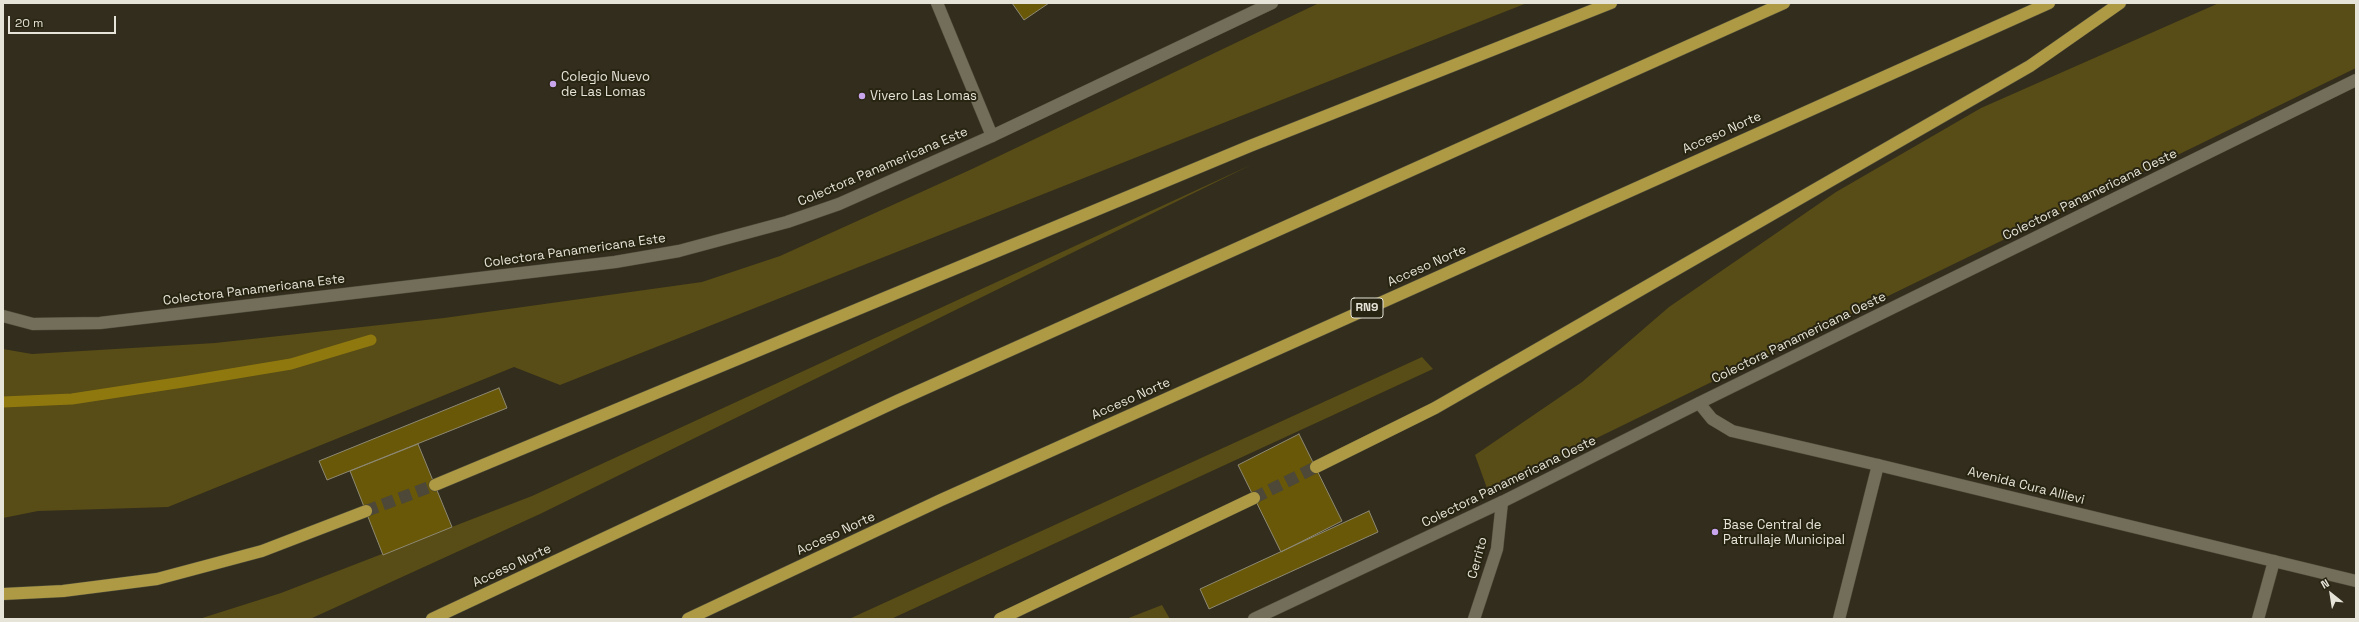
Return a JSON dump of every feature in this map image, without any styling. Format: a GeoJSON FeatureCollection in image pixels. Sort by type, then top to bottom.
{"type":"FeatureCollection","features":[{"type":"Feature","properties":{"kind":"highway"},"geometry":{"type":"LineString","coordinates":[[435,485],[1250,146],[1611,3]]}},
{"type":"Feature","properties":{"kind":"highway","name":"Acceso Norte"},"geometry":{"type":"LineString","coordinates":[[432,619],[897,401],[1784,3]]}},
{"type":"Feature","properties":{"kind":"highway","name":"Acceso Norte"},"geometry":{"type":"LineString","coordinates":[[688,619],[949,496],[2048,3]]}},
{"type":"Feature","properties":{"kind":"highway"},"geometry":{"type":"LineString","coordinates":[[1316,467],[1435,408],[2023,70],[2120,3]]}},
{"type":"Feature","properties":{"kind":"highway"},"geometry":{"type":"LineString","coordinates":[[1000,619],[1254,498]]}},
{"type":"Feature","properties":{"kind":"highway"},"geometry":{"type":"LineString","coordinates":[[3,594],[63,591],[157,578],[262,551],[366,511]]}},
{"type":"Feature","properties":{"kind":"street"},"geometry":{"type":"LineString","coordinates":[[937,3],[992,136]]}},
{"type":"Feature","properties":{"kind":"street","name":"Colectora Panamericana Este"},"geometry":{"type":"LineString","coordinates":[[3,316],[33,324],[100,323],[607,263],[679,251],[787,222],[817,212],[992,136],[1272,3]]}},
{"type":"Feature","properties":{"kind":"street","name":"Colectora Panamericana Oeste"},"geometry":{"type":"LineString","coordinates":[[1254,619],[1502,502],[1699,403],[2356,80]]}},
{"type":"Feature","properties":{"kind":"street","name":"Avenida Cura Allievi"},"geometry":{"type":"LineString","coordinates":[[1699,403],[1712,419],[1732,431],[1878,464],[2356,581]]}},
{"type":"Feature","properties":{"kind":"street"},"geometry":{"type":"LineString","coordinates":[[1839,619],[1878,464]]}},
{"type":"Feature","properties":{"kind":"street","name":"Cerrito"},"geometry":{"type":"LineString","coordinates":[[1474,619],[1497,548],[1502,502]]}},
{"type":"Feature","properties":{"kind":"street"},"geometry":{"type":"LineString","coordinates":[[2258,619],[2274,562]]}},
{"type":"Feature","properties":{"kind":"shaded area"},"geometry":{"type":"Polygon","coordinates":[[[1319,3],[1527,3],[560,385],[514,367],[168,507],[38,511],[3,518],[3,349],[32,354],[215,343],[444,318],[702,282],[780,256],[972,169],[1319,3]]]}},
{"type":"Feature","properties":{"kind":"shaded area"},"geometry":{"type":"Polygon","coordinates":[[[2219,3],[2356,3],[2356,68],[1488,491],[1475,455],[1582,382],[1669,307],[1836,192],[1981,108],[2219,3]]]}},
{"type":"Feature","properties":{"kind":"shaded area"},"geometry":{"type":"Polygon","coordinates":[[[1253,164],[540,514],[310,619],[199,619],[281,593],[532,496],[1253,164]]]}},
{"type":"Feature","properties":{"kind":"shaded area"},"geometry":{"type":"Polygon","coordinates":[[[1422,357],[1433,369],[891,619],[849,619],[1422,357]]]}},
{"type":"Feature","properties":{"kind":"shaded area"},"geometry":{"type":"Polygon","coordinates":[[[1162,605],[1170,619],[1126,619],[1162,605]]]}},
{"type":"Feature","properties":{"kind":"building"},"geometry":{"type":"Polygon","coordinates":[[[1012,3],[1049,3],[1024,20],[1012,3]]]}},
{"type":"Feature","properties":{"kind":"building"},"geometry":{"type":"Polygon","coordinates":[[[499,388],[507,408],[327,480],[319,461],[499,388]]]}},
{"type":"Feature","properties":{"kind":"building"},"geometry":{"type":"Polygon","coordinates":[[[1299,434],[1342,521],[1281,552],[1238,465],[1299,434]]]}},
{"type":"Feature","properties":{"kind":"building"},"geometry":{"type":"Polygon","coordinates":[[[418,444],[452,527],[383,555],[350,471],[418,444]]]}},
{"type":"Feature","properties":{"kind":"building"},"geometry":{"type":"Polygon","coordinates":[[[1369,511],[1378,532],[1209,609],[1200,589],[1369,511]]]}},
{"type":"Feature","properties":{"kind":"waterway"},"geometry":{"type":"LineString","coordinates":[[3,402],[72,399],[291,364],[371,340]]}},
{"type":"Feature","properties":{"kind":"tunnel"},"geometry":{"type":"LineString","coordinates":[[1254,498],[1316,467]]}},
{"type":"Feature","properties":{"kind":"tunnel"},"geometry":{"type":"LineString","coordinates":[[366,511],[435,485]]}},
{"type":"Feature","properties":{"kind":"place","name":"Colegio Nuevo de Las Lomas"},"geometry":{"type":"Point","coordinates":[553,84]}},
{"type":"Feature","properties":{"kind":"place","name":"Vivero Las Lomas"},"geometry":{"type":"Point","coordinates":[862,96]}},
{"type":"Feature","properties":{"kind":"place","name":"Base Central de Patrullaje Municipal"},"geometry":{"type":"Point","coordinates":[1715,532]}}]}
